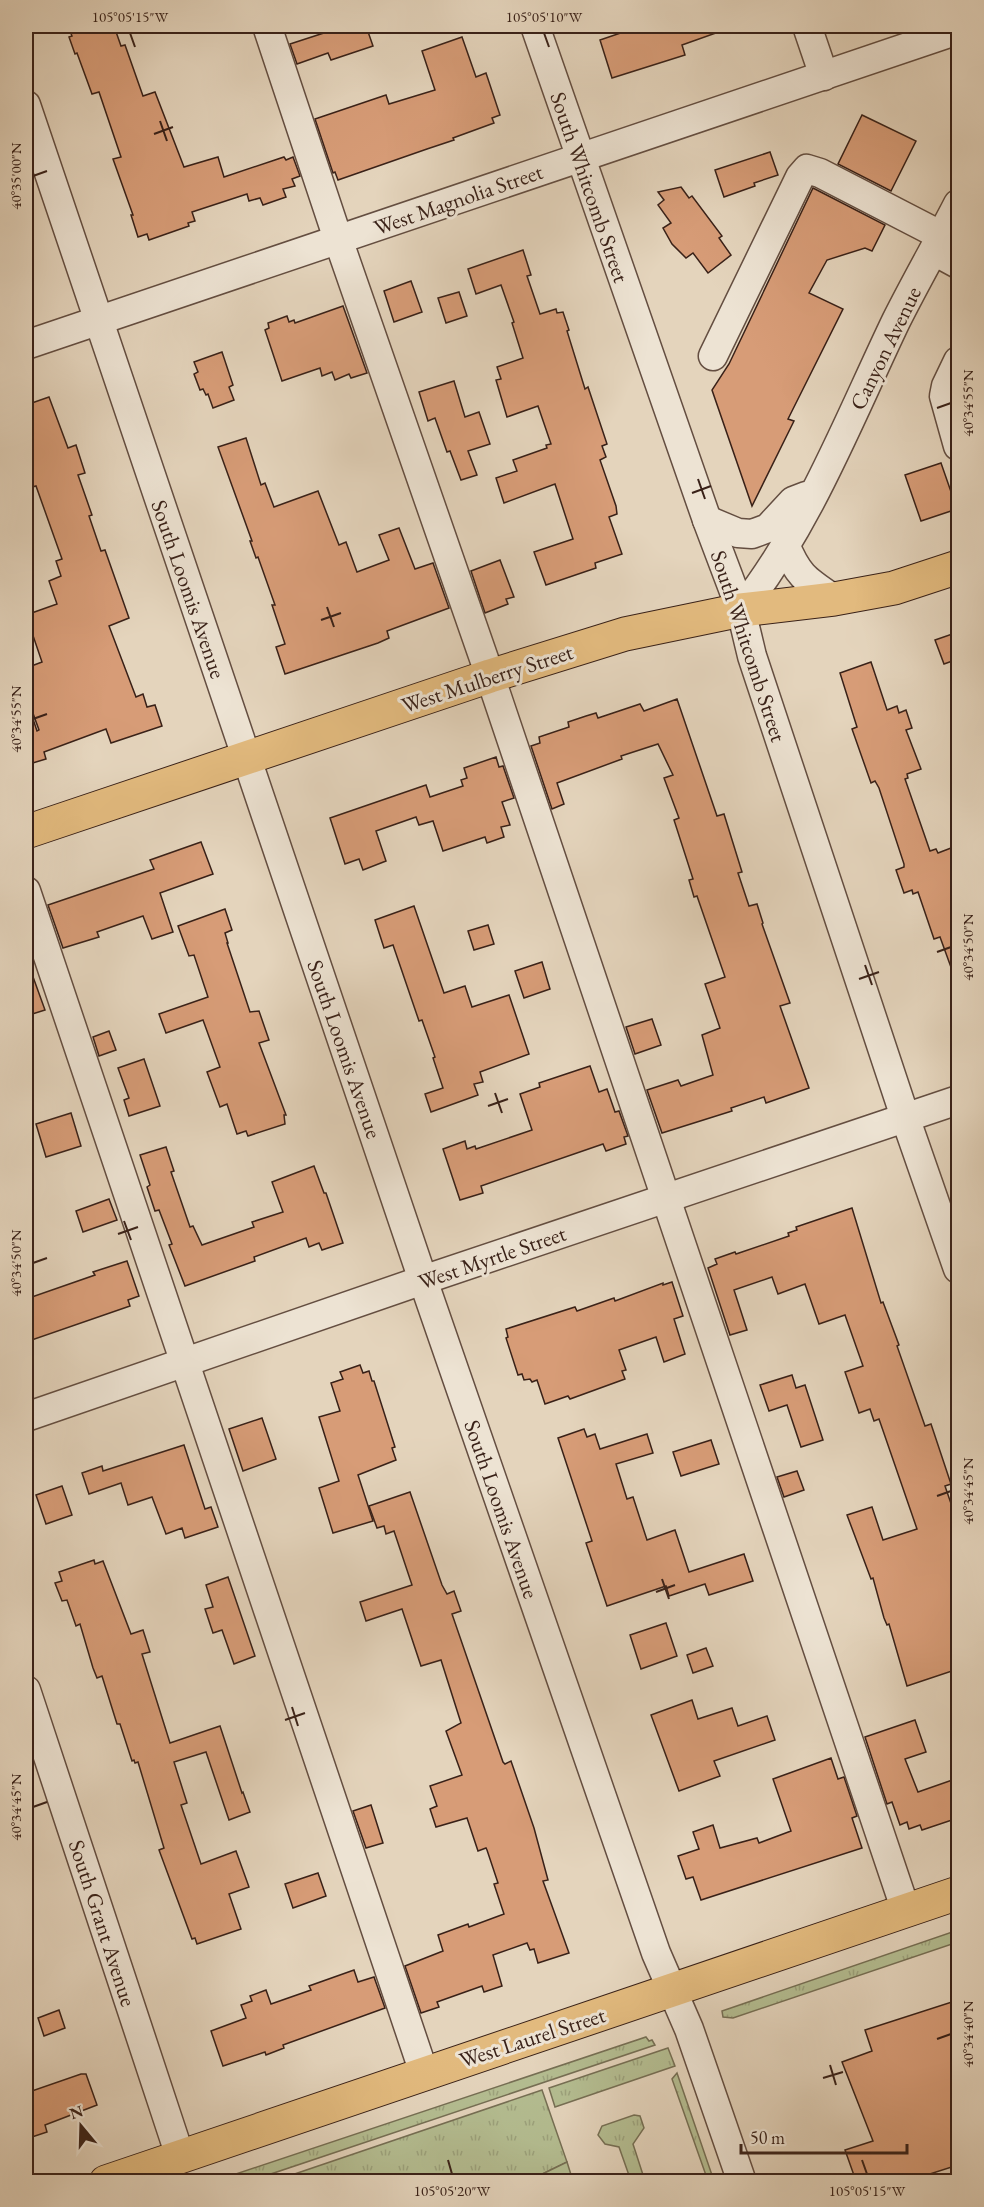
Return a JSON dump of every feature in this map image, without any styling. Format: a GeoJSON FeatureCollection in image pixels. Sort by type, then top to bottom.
{"type":"FeatureCollection","features":[{"type":"Feature","properties":{"kind":"main road","name":"West Mulberry Street"},"geometry":{"type":"LineString","coordinates":[[26,832],[490,676],[625,634],[741,610],[834,599],[894,588],[958,567]]}},
{"type":"Feature","properties":{"kind":"main road","name":"West Laurel Street"},"geometry":{"type":"LineString","coordinates":[[106,2181],[958,1893]]}},
{"type":"Feature","properties":{"kind":"street"},"geometry":{"type":"LineString","coordinates":[[267,26],[338,239],[490,676],[906,1911]]}},
{"type":"Feature","properties":{"kind":"street","name":"South Whitcomb Street"},"geometry":{"type":"LineString","coordinates":[[535,26],[707,520],[741,610],[752,656],[905,1117],[958,1269]]}},
{"type":"Feature","properties":{"kind":"street"},"geometry":{"type":"LineString","coordinates":[[807,26],[825,76]]}},
{"type":"Feature","properties":{"kind":"street","name":"West Magnolia Street"},"geometry":{"type":"LineString","coordinates":[[26,345],[958,30]]}},
{"type":"Feature","properties":{"kind":"street","name":"South Loomis Avenue"},"geometry":{"type":"LineString","coordinates":[[26,105],[423,1280],[656,1953],[689,2029],[742,2181]]}},
{"type":"Feature","properties":{"kind":"street"},"geometry":{"type":"LineString","coordinates":[[713,356],[800,177],[807,169],[820,173],[945,250]]}},
{"type":"Feature","properties":{"kind":"street","name":"Canyon Avenue"},"geometry":{"type":"LineString","coordinates":[[741,610],[768,576],[814,493],[897,319],[945,250],[958,204]]}},
{"type":"Feature","properties":{"kind":"street"},"geometry":{"type":"LineString","coordinates":[[958,361],[946,386],[944,396],[953,409],[958,446]]}},
{"type":"Feature","properties":{"kind":"street"},"geometry":{"type":"LineString","coordinates":[[707,520],[738,533],[752,534],[768,528],[793,501],[814,493]]}},
{"type":"Feature","properties":{"kind":"street"},"geometry":{"type":"LineString","coordinates":[[785,544],[803,578],[834,599]]}},
{"type":"Feature","properties":{"kind":"street"},"geometry":{"type":"LineString","coordinates":[[26,891],[424,2073]]}},
{"type":"Feature","properties":{"kind":"street","name":"West Myrtle Street"},"geometry":{"type":"LineString","coordinates":[[26,1417],[423,1280],[958,1100]]}},
{"type":"Feature","properties":{"kind":"street","name":"South Grant Avenue"},"geometry":{"type":"LineString","coordinates":[[26,1690],[180,2156]]}},
{"type":"Feature","properties":{"kind":"green space"},"geometry":{"type":"Polygon","coordinates":[[[958,1930],[958,1942],[733,2018],[723,2017],[722,2011],[958,1930]]]}},
{"type":"Feature","properties":{"kind":"green space"},"geometry":{"type":"Polygon","coordinates":[[[646,2037],[655,2045],[250,2181],[215,2181],[646,2037]]]}},
{"type":"Feature","properties":{"kind":"green space"},"geometry":{"type":"Polygon","coordinates":[[[668,2048],[675,2066],[555,2107],[549,2088],[668,2048]]]}},
{"type":"Feature","properties":{"kind":"green space"},"geometry":{"type":"Polygon","coordinates":[[[677,2073],[714,2181],[708,2181],[672,2079],[677,2073]]]}},
{"type":"Feature","properties":{"kind":"green space"},"geometry":{"type":"Polygon","coordinates":[[[542,2090],[567,2162],[528,2181],[271,2182],[542,2090]]]}},
{"type":"Feature","properties":{"kind":"green space"},"geometry":{"type":"Polygon","coordinates":[[[634,2115],[640,2116],[644,2128],[633,2144],[645,2181],[631,2181],[619,2147],[605,2144],[598,2135],[602,2126],[634,2115]]]}},
{"type":"Feature","properties":{"kind":"green space"},"geometry":{"type":"Polygon","coordinates":[[[567,2162],[573,2181],[528,2181],[567,2162]]]}},
{"type":"Feature","properties":{"kind":"building"},"geometry":{"type":"Polygon","coordinates":[[[68,26],[114,26],[121,46],[125,45],[143,96],[155,92],[184,167],[218,157],[224,177],[284,157],[286,160],[293,157],[300,176],[292,179],[295,186],[283,189],[286,197],[263,205],[260,198],[249,201],[247,194],[192,212],[195,221],[188,223],[189,226],[149,240],[147,234],[138,237],[131,215],[133,215],[113,159],[121,157],[99,92],[92,94],[77,53],[75,54],[68,26]]]}},
{"type":"Feature","properties":{"kind":"building"},"geometry":{"type":"Polygon","coordinates":[[[331,26],[366,26],[373,46],[331,60],[328,53],[297,64],[290,44],[333,30],[331,26]]]}},
{"type":"Feature","properties":{"kind":"building"},"geometry":{"type":"Polygon","coordinates":[[[641,26],[730,26],[730,28],[682,45],[685,55],[612,78],[600,40],[641,26]]]}},
{"type":"Feature","properties":{"kind":"building"},"geometry":{"type":"Polygon","coordinates":[[[462,37],[476,77],[486,73],[500,115],[492,118],[494,123],[453,138],[454,140],[338,180],[335,172],[333,173],[315,119],[386,95],[389,104],[435,90],[422,51],[462,37]]]}},
{"type":"Feature","properties":{"kind":"building"},"geometry":{"type":"Polygon","coordinates":[[[862,115],[916,141],[891,191],[838,164],[862,115]]]}},
{"type":"Feature","properties":{"kind":"building"},"geometry":{"type":"Polygon","coordinates":[[[770,152],[778,175],[724,197],[715,170],[770,152]]]}},
{"type":"Feature","properties":{"kind":"building"},"geometry":{"type":"Polygon","coordinates":[[[681,187],[689,198],[692,196],[722,236],[719,238],[731,255],[708,273],[693,253],[686,258],[672,244],[663,228],[671,223],[658,205],[664,200],[658,192],[681,187]]]}},
{"type":"Feature","properties":{"kind":"building"},"geometry":{"type":"Polygon","coordinates":[[[813,188],[885,225],[872,251],[865,248],[827,260],[809,293],[843,309],[788,419],[794,421],[752,506],[712,390],[729,364],[813,188]]]}},
{"type":"Feature","properties":{"kind":"building"},"geometry":{"type":"Polygon","coordinates":[[[523,250],[531,275],[527,276],[540,314],[556,309],[557,313],[563,312],[585,389],[588,387],[607,444],[602,446],[606,457],[600,460],[616,506],[617,514],[609,517],[622,554],[595,563],[596,568],[546,585],[534,552],[573,539],[555,484],[504,503],[496,478],[517,471],[513,460],[547,448],[546,445],[551,444],[538,406],[507,417],[496,380],[501,379],[497,367],[523,358],[512,323],[514,322],[501,285],[476,294],[468,269],[523,250]]]}},
{"type":"Feature","properties":{"kind":"building"},"geometry":{"type":"Polygon","coordinates":[[[411,281],[422,312],[394,322],[384,291],[411,281]]]}},
{"type":"Feature","properties":{"kind":"building"},"geometry":{"type":"Polygon","coordinates":[[[459,292],[467,316],[446,323],[438,298],[459,292]]]}},
{"type":"Feature","properties":{"kind":"building"},"geometry":{"type":"Polygon","coordinates":[[[343,306],[367,373],[351,378],[349,374],[335,380],[332,372],[322,376],[320,368],[282,381],[265,330],[269,328],[268,323],[287,316],[289,322],[294,320],[295,323],[343,306]]]}},
{"type":"Feature","properties":{"kind":"building"},"geometry":{"type":"Polygon","coordinates":[[[222,352],[233,385],[229,387],[234,400],[213,408],[208,394],[206,395],[203,389],[200,390],[194,374],[198,372],[194,362],[222,352]]]}},
{"type":"Feature","properties":{"kind":"building"},"geometry":{"type":"Polygon","coordinates":[[[454,381],[465,417],[479,412],[490,444],[468,451],[477,475],[461,480],[450,451],[447,452],[435,418],[428,421],[419,392],[454,381]]]}},
{"type":"Feature","properties":{"kind":"building"},"geometry":{"type":"Polygon","coordinates":[[[49,397],[68,448],[76,445],[85,473],[78,475],[92,515],[89,516],[101,551],[105,550],[129,618],[109,626],[136,697],[143,694],[147,707],[155,705],[162,726],[111,743],[106,729],[44,752],[46,759],[26,765],[26,707],[29,707],[37,731],[39,730],[26,694],[26,668],[42,662],[26,615],[57,604],[49,581],[61,576],[56,561],[62,559],[36,486],[32,487],[26,467],[26,405],[49,397]]]}},
{"type":"Feature","properties":{"kind":"building"},"geometry":{"type":"Polygon","coordinates":[[[246,438],[261,485],[265,483],[274,507],[318,491],[339,545],[346,542],[357,572],[389,560],[379,535],[399,528],[415,569],[433,563],[449,608],[387,631],[389,638],[378,643],[285,674],[276,647],[285,644],[272,605],[275,605],[258,557],[256,558],[218,447],[246,438]]]}},
{"type":"Feature","properties":{"kind":"building"},"geometry":{"type":"Polygon","coordinates":[[[941,463],[957,509],[921,521],[905,475],[941,463]]]}},
{"type":"Feature","properties":{"kind":"building"},"geometry":{"type":"Polygon","coordinates":[[[500,560],[514,597],[506,599],[508,604],[485,613],[471,571],[500,560]]]}},
{"type":"Feature","properties":{"kind":"building"},"geometry":{"type":"Polygon","coordinates":[[[958,632],[958,659],[944,664],[935,640],[958,632]]]}},
{"type":"Feature","properties":{"kind":"building"},"geometry":{"type":"Polygon","coordinates":[[[871,662],[887,710],[897,706],[899,713],[906,710],[912,728],[906,730],[921,769],[907,774],[908,778],[905,779],[930,851],[936,849],[938,853],[958,848],[958,981],[956,981],[940,937],[934,939],[918,892],[913,894],[912,890],[904,893],[896,870],[904,867],[904,864],[879,788],[875,781],[871,783],[852,729],[857,727],[840,673],[871,662]]]}},
{"type":"Feature","properties":{"kind":"building"},"geometry":{"type":"Polygon","coordinates":[[[677,699],[717,816],[724,814],[742,872],[738,873],[749,906],[757,904],[790,1003],[780,1006],[809,1088],[766,1103],[764,1097],[731,1108],[732,1111],[662,1133],[647,1090],[678,1080],[681,1086],[713,1075],[702,1035],[720,1028],[705,984],[725,977],[697,896],[694,897],[689,880],[693,879],[674,820],[679,818],[664,778],[673,775],[658,744],[621,756],[622,759],[557,783],[564,804],[552,809],[531,746],[540,743],[539,737],[569,727],[568,722],[586,716],[596,713],[598,718],[640,704],[644,711],[677,699]]]}},
{"type":"Feature","properties":{"kind":"building"},"geometry":{"type":"Polygon","coordinates":[[[496,757],[499,767],[503,766],[514,798],[502,802],[510,825],[501,827],[504,837],[487,843],[485,837],[443,851],[433,821],[419,825],[416,817],[376,831],[386,861],[363,870],[359,859],[345,864],[330,818],[426,785],[430,797],[463,786],[461,780],[467,778],[464,768],[496,757]]]}},
{"type":"Feature","properties":{"kind":"building"},"geometry":{"type":"Polygon","coordinates":[[[201,842],[213,874],[160,893],[173,932],[152,939],[143,916],[97,932],[99,937],[63,948],[48,905],[154,869],[150,860],[201,842]]]}},
{"type":"Feature","properties":{"kind":"building"},"geometry":{"type":"Polygon","coordinates":[[[414,906],[444,993],[465,986],[472,1007],[509,995],[529,1054],[480,1072],[483,1082],[474,1084],[478,1095],[431,1112],[425,1094],[443,1088],[433,1058],[435,1057],[422,1020],[419,1021],[393,945],[384,948],[375,920],[414,906]]]}},
{"type":"Feature","properties":{"kind":"building"},"geometry":{"type":"Polygon","coordinates":[[[225,909],[232,930],[225,933],[227,943],[250,1012],[259,1011],[269,1040],[259,1043],[286,1115],[284,1115],[285,1124],[248,1136],[246,1131],[237,1134],[227,1104],[220,1107],[207,1072],[220,1067],[203,1020],[166,1033],[159,1014],[208,997],[194,955],[189,956],[178,926],[225,909]]]}},
{"type":"Feature","properties":{"kind":"building"},"geometry":{"type":"Polygon","coordinates":[[[488,925],[494,944],[474,950],[468,931],[488,925]]]}},
{"type":"Feature","properties":{"kind":"building"},"geometry":{"type":"Polygon","coordinates":[[[542,962],[550,989],[524,998],[515,971],[542,962]]]}},
{"type":"Feature","properties":{"kind":"building"},"geometry":{"type":"Polygon","coordinates":[[[26,963],[28,963],[45,1010],[26,1016],[26,963]]]}},
{"type":"Feature","properties":{"kind":"building"},"geometry":{"type":"Polygon","coordinates":[[[652,1019],[661,1045],[635,1054],[626,1027],[652,1019]]]}},
{"type":"Feature","properties":{"kind":"building"},"geometry":{"type":"Polygon","coordinates":[[[109,1031],[116,1050],[99,1056],[93,1037],[109,1031]]]}},
{"type":"Feature","properties":{"kind":"building"},"geometry":{"type":"Polygon","coordinates":[[[144,1059],[160,1106],[129,1116],[124,1100],[129,1098],[118,1068],[144,1059]]]}},
{"type":"Feature","properties":{"kind":"building"},"geometry":{"type":"Polygon","coordinates":[[[590,1066],[599,1092],[607,1089],[615,1112],[619,1111],[628,1136],[624,1137],[626,1144],[606,1151],[603,1144],[481,1186],[483,1193],[460,1200],[443,1149],[465,1141],[467,1149],[475,1146],[476,1149],[532,1130],[520,1094],[540,1087],[539,1083],[590,1066]]]}},
{"type":"Feature","properties":{"kind":"building"},"geometry":{"type":"Polygon","coordinates":[[[71,1113],[81,1146],[46,1157],[36,1124],[71,1113]]]}},
{"type":"Feature","properties":{"kind":"building"},"geometry":{"type":"Polygon","coordinates":[[[166,1147],[174,1171],[171,1172],[190,1227],[193,1226],[202,1245],[254,1227],[252,1222],[283,1212],[272,1182],[314,1166],[343,1243],[322,1250],[319,1243],[309,1247],[306,1238],[254,1257],[255,1261],[185,1286],[169,1245],[172,1244],[159,1210],[155,1211],[147,1187],[150,1185],[140,1155],[166,1147]]]}},
{"type":"Feature","properties":{"kind":"building"},"geometry":{"type":"Polygon","coordinates":[[[109,1199],[117,1220],[83,1232],[76,1211],[109,1199]]]}},
{"type":"Feature","properties":{"kind":"building"},"geometry":{"type":"Polygon","coordinates":[[[852,1208],[881,1303],[883,1302],[899,1345],[897,1346],[925,1426],[931,1424],[951,1484],[945,1486],[958,1524],[958,1669],[907,1686],[873,1578],[871,1579],[847,1515],[872,1507],[883,1540],[917,1529],[879,1419],[874,1421],[870,1409],[859,1413],[845,1372],[863,1366],[845,1315],[819,1324],[805,1284],[778,1294],[772,1277],[734,1290],[747,1330],[730,1335],[708,1268],[717,1264],[715,1259],[789,1236],[788,1233],[797,1230],[796,1227],[852,1208]]]}},
{"type":"Feature","properties":{"kind":"building"},"geometry":{"type":"Polygon","coordinates":[[[127,1261],[139,1296],[128,1300],[130,1306],[26,1342],[26,1299],[95,1275],[93,1272],[127,1261]]]}},
{"type":"Feature","properties":{"kind":"building"},"geometry":{"type":"Polygon","coordinates":[[[672,1282],[683,1316],[674,1319],[685,1354],[664,1362],[656,1337],[619,1350],[626,1370],[622,1371],[625,1379],[570,1399],[568,1396],[545,1404],[537,1380],[532,1382],[530,1379],[524,1380],[522,1374],[518,1375],[506,1338],[508,1337],[506,1329],[575,1307],[577,1311],[614,1298],[615,1301],[663,1283],[663,1285],[672,1282]]]}},
{"type":"Feature","properties":{"kind":"building"},"geometry":{"type":"Polygon","coordinates":[[[360,1365],[363,1373],[369,1371],[374,1381],[395,1447],[392,1448],[396,1460],[358,1475],[373,1521],[333,1533],[319,1488],[339,1481],[319,1417],[340,1411],[331,1383],[343,1379],[340,1372],[360,1365]]]}},
{"type":"Feature","properties":{"kind":"building"},"geometry":{"type":"Polygon","coordinates":[[[792,1375],[796,1388],[805,1385],[823,1440],[801,1447],[787,1405],[769,1411],[760,1385],[792,1375]]]}},
{"type":"Feature","properties":{"kind":"building"},"geometry":{"type":"Polygon","coordinates":[[[262,1418],[276,1459],[243,1471],[229,1429],[262,1418]]]}},
{"type":"Feature","properties":{"kind":"building"},"geometry":{"type":"Polygon","coordinates":[[[584,1429],[587,1437],[595,1434],[600,1449],[647,1434],[653,1453],[616,1464],[627,1499],[633,1497],[647,1540],[675,1530],[689,1572],[744,1554],[753,1581],[709,1595],[705,1584],[669,1596],[666,1586],[607,1606],[586,1543],[592,1541],[558,1438],[584,1429]]]}},
{"type":"Feature","properties":{"kind":"building"},"geometry":{"type":"Polygon","coordinates":[[[711,1440],[719,1464],[681,1476],[673,1452],[711,1440]]]}},
{"type":"Feature","properties":{"kind":"building"},"geometry":{"type":"Polygon","coordinates":[[[184,1445],[205,1509],[211,1507],[218,1527],[185,1538],[182,1528],[166,1534],[152,1497],[128,1505],[121,1483],[89,1494],[82,1473],[102,1466],[103,1471],[184,1445]]]}},
{"type":"Feature","properties":{"kind":"building"},"geometry":{"type":"Polygon","coordinates":[[[797,1471],[804,1490],[784,1497],[777,1477],[797,1471]]]}},
{"type":"Feature","properties":{"kind":"building"},"geometry":{"type":"Polygon","coordinates":[[[62,1486],[72,1515],[46,1524],[36,1495],[62,1486]]]}},
{"type":"Feature","properties":{"kind":"building"},"geometry":{"type":"Polygon","coordinates":[[[410,1492],[442,1585],[447,1594],[454,1591],[461,1611],[452,1614],[503,1762],[505,1764],[511,1761],[534,1828],[548,1880],[543,1881],[569,1953],[538,1963],[534,1949],[530,1950],[527,1943],[493,1955],[502,1986],[484,1992],[482,1986],[437,2002],[439,2007],[421,2013],[405,1966],[443,1951],[438,1935],[504,1914],[494,1884],[498,1883],[487,1850],[486,1848],[478,1851],[467,1818],[436,1827],[430,1809],[437,1806],[430,1786],[462,1775],[446,1731],[461,1723],[441,1660],[421,1666],[402,1609],[366,1621],[360,1602],[412,1585],[394,1531],[386,1534],[384,1526],[377,1528],[369,1506],[410,1492]]]}},
{"type":"Feature","properties":{"kind":"building"},"geometry":{"type":"Polygon","coordinates":[[[94,1560],[95,1564],[103,1561],[131,1634],[143,1630],[150,1652],[142,1654],[170,1743],[220,1726],[250,1812],[229,1820],[206,1752],[174,1762],[187,1803],[181,1805],[201,1864],[236,1851],[249,1887],[229,1894],[241,1929],[197,1944],[195,1938],[192,1939],[159,1850],[164,1848],[138,1762],[132,1761],[120,1724],[117,1724],[102,1676],[97,1678],[80,1624],[76,1626],[67,1600],[62,1601],[55,1583],[62,1581],[59,1572],[94,1560]]]}},
{"type":"Feature","properties":{"kind":"building"},"geometry":{"type":"Polygon","coordinates":[[[228,1577],[255,1656],[234,1664],[222,1630],[213,1633],[205,1609],[213,1607],[206,1585],[228,1577]]]}},
{"type":"Feature","properties":{"kind":"building"},"geometry":{"type":"Polygon","coordinates":[[[666,1623],[677,1656],[641,1669],[630,1635],[666,1623]]]}},
{"type":"Feature","properties":{"kind":"building"},"geometry":{"type":"Polygon","coordinates":[[[706,1648],[713,1666],[693,1673],[687,1655],[706,1648]]]}},
{"type":"Feature","properties":{"kind":"building"},"geometry":{"type":"Polygon","coordinates":[[[692,1700],[698,1719],[732,1708],[738,1726],[767,1716],[775,1740],[714,1761],[720,1776],[679,1791],[651,1715],[692,1700]]]}},
{"type":"Feature","properties":{"kind":"building"},"geometry":{"type":"Polygon","coordinates":[[[915,1720],[926,1752],[905,1759],[918,1792],[958,1778],[958,1818],[922,1830],[920,1825],[909,1829],[907,1822],[900,1825],[892,1802],[887,1804],[865,1737],[915,1720]]]}},
{"type":"Feature","properties":{"kind":"building"},"geometry":{"type":"Polygon","coordinates":[[[831,1758],[838,1779],[844,1777],[857,1816],[852,1818],[862,1848],[701,1900],[693,1877],[686,1879],[678,1856],[699,1849],[693,1832],[713,1825],[720,1848],[757,1838],[759,1843],[791,1831],[773,1779],[831,1758]]]}},
{"type":"Feature","properties":{"kind":"building"},"geometry":{"type":"Polygon","coordinates":[[[371,1805],[383,1843],[366,1848],[353,1811],[371,1805]]]}},
{"type":"Feature","properties":{"kind":"building"},"geometry":{"type":"Polygon","coordinates":[[[318,1873],[326,1896],[293,1908],[285,1884],[318,1873]]]}},
{"type":"Feature","properties":{"kind":"building"},"geometry":{"type":"Polygon","coordinates":[[[354,1970],[358,1982],[374,1977],[385,2008],[283,2045],[284,2048],[266,2055],[265,2052],[223,2066],[211,2031],[246,2018],[241,2005],[252,2001],[250,1996],[266,1990],[271,2004],[311,1990],[309,1986],[354,1970]]]}},
{"type":"Feature","properties":{"kind":"building"},"geometry":{"type":"Polygon","coordinates":[[[958,2000],[958,2165],[908,2181],[856,2181],[845,2150],[873,2141],[842,2062],[872,2051],[865,2030],[958,2000]]]}},
{"type":"Feature","properties":{"kind":"building"},"geometry":{"type":"Polygon","coordinates":[[[59,2010],[65,2028],[44,2036],[38,2018],[59,2010]]]}},
{"type":"Feature","properties":{"kind":"building"},"geometry":{"type":"Polygon","coordinates":[[[86,2074],[97,2105],[45,2125],[47,2132],[26,2139],[26,2093],[86,2074]]]}}]}
